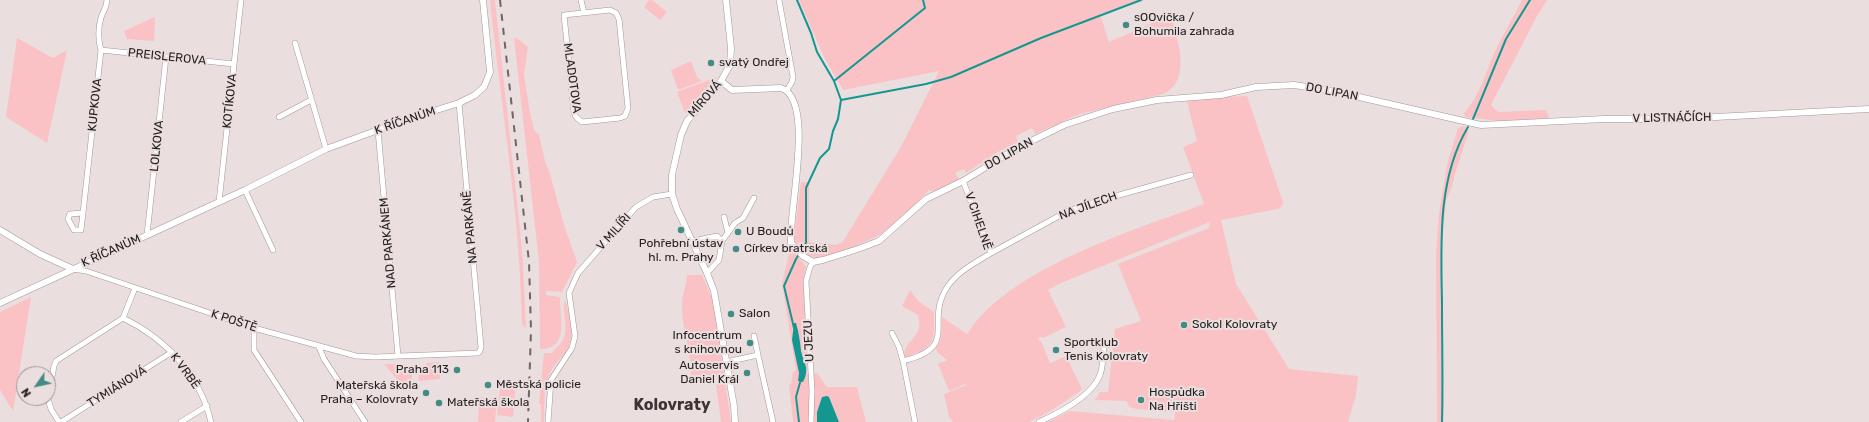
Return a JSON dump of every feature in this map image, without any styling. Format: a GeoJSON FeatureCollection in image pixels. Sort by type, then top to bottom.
{"type":"FeatureCollection","features":[{"type":"Feature","properties":{"kind":"street","name":"KUPKOVA"},"geometry":{"type":"LineString","coordinates":[[83,213],[101,50],[98,43],[101,17],[106,9],[107,0]]}},
{"type":"Feature","properties":{"kind":"street","name":"KOTÍKOVA"},"geometry":{"type":"LineString","coordinates":[[219,202],[241,0]]}},
{"type":"Feature","properties":{"kind":"street","name":"K ŘÍČANŮM"},"geometry":{"type":"LineString","coordinates":[[0,304],[245,190],[326,149],[459,103],[475,95],[484,87],[490,72],[483,0]]}},
{"type":"Feature","properties":{"kind":"street"},"geometry":{"type":"LineString","coordinates":[[581,0],[584,13]]}},
{"type":"Feature","properties":{"kind":"street","name":"MÍROVÁ"},"geometry":{"type":"LineString","coordinates":[[726,0],[731,58],[726,74],[686,121],[673,167],[672,194],[677,209],[693,240],[707,273],[717,306],[735,422]]}},
{"type":"Feature","properties":{"kind":"street"},"geometry":{"type":"LineString","coordinates":[[779,0],[793,77],[787,90]]}},
{"type":"Feature","properties":{"kind":"street","name":"MLADOTOVA"},"geometry":{"type":"LineString","coordinates":[[610,10],[616,13],[619,20],[628,108],[625,116],[620,118],[582,122],[574,113],[564,15],[584,13],[610,10]]}},
{"type":"Feature","properties":{"kind":"street"},"geometry":{"type":"LineString","coordinates":[[295,43],[326,149]]}},
{"type":"Feature","properties":{"kind":"street","name":"PREISLEROVA"},"geometry":{"type":"LineString","coordinates":[[101,50],[234,64]]}},
{"type":"Feature","properties":{"kind":"street","name":"LOLKOVA"},"geometry":{"type":"LineString","coordinates":[[147,235],[166,57]]}},
{"type":"Feature","properties":{"kind":"street"},"geometry":{"type":"LineString","coordinates":[[721,81],[732,90],[778,87],[787,90],[794,101],[799,136],[798,169],[791,237],[794,247],[803,256],[813,262]]}},
{"type":"Feature","properties":{"kind":"street","name":"DO LIPAN"},"geometry":{"type":"LineString","coordinates":[[813,262],[879,241],[926,199],[963,181],[1000,158],[1064,125],[1114,109],[1157,100],[1221,95],[1256,87],[1294,85],[1333,91],[1474,124]]}},
{"type":"Feature","properties":{"kind":"street"},"geometry":{"type":"LineString","coordinates":[[279,117],[312,100]]}},
{"type":"Feature","properties":{"kind":"street","name":"NA PARKÁNĚ"},"geometry":{"type":"LineString","coordinates":[[459,103],[480,351]]}},
{"type":"Feature","properties":{"kind":"street","name":"V LISTNÁČÍCH"},"geometry":{"type":"LineString","coordinates":[[1474,124],[1604,119],[1676,119],[1869,109]]}},
{"type":"Feature","properties":{"kind":"street","name":"NAD PARKÁNEM"},"geometry":{"type":"LineString","coordinates":[[378,130],[398,356]]}},
{"type":"Feature","properties":{"kind":"street","name":"NA JÍLECH"},"geometry":{"type":"LineString","coordinates":[[991,253],[1068,211],[1094,202],[1191,175]]}},
{"type":"Feature","properties":{"kind":"street","name":"V CIHELNĚ"},"geometry":{"type":"LineString","coordinates":[[903,361],[920,357],[932,350],[938,336],[938,316],[946,289],[963,271],[991,253],[963,181]]}},
{"type":"Feature","properties":{"kind":"street"},"geometry":{"type":"LineString","coordinates":[[245,190],[273,250]]}},
{"type":"Feature","properties":{"kind":"street","name":"V MILÍŘI"},"geometry":{"type":"LineString","coordinates":[[548,422],[551,380],[572,348],[575,336],[569,290],[578,273],[636,207],[653,197],[672,194]]}},
{"type":"Feature","properties":{"kind":"street"},"geometry":{"type":"LineString","coordinates":[[707,273],[719,260],[722,241],[735,223],[743,218],[754,198]]}},
{"type":"Feature","properties":{"kind":"street"},"geometry":{"type":"LineString","coordinates":[[724,217],[728,233]]}},
{"type":"Feature","properties":{"kind":"street","name":"K POŠTĚ"},"geometry":{"type":"LineString","coordinates":[[0,230],[40,254],[73,269],[86,271],[254,328],[319,347],[356,356],[451,355],[480,351]]}},
{"type":"Feature","properties":{"kind":"street"},"geometry":{"type":"LineString","coordinates":[[693,240],[717,236],[722,241]]}},
{"type":"Feature","properties":{"kind":"street","name":"U JEZU"},"geometry":{"type":"LineString","coordinates":[[811,422],[812,391],[806,281],[813,262]]}},
{"type":"Feature","properties":{"kind":"street"},"geometry":{"type":"LineString","coordinates":[[60,422],[51,408],[48,399],[56,361],[124,318],[135,288]]}},
{"type":"Feature","properties":{"kind":"street","name":"K VRBĚ"},"geometry":{"type":"LineString","coordinates":[[124,318],[141,327],[172,352],[195,380],[207,406],[211,422]]}},
{"type":"Feature","properties":{"kind":"street"},"geometry":{"type":"LineString","coordinates":[[254,328],[254,350],[301,422]]}},
{"type":"Feature","properties":{"kind":"street"},"geometry":{"type":"LineString","coordinates":[[892,333],[899,347],[903,361],[915,422]]}},
{"type":"Feature","properties":{"kind":"street"},"geometry":{"type":"LineString","coordinates":[[754,336],[773,422]]}},
{"type":"Feature","properties":{"kind":"street"},"geometry":{"type":"LineString","coordinates":[[319,347],[324,359],[365,422]]}},
{"type":"Feature","properties":{"kind":"street"},"geometry":{"type":"LineString","coordinates":[[1039,422],[1067,408],[1092,388],[1101,373],[1104,347]]}},
{"type":"Feature","properties":{"kind":"street","name":"TYMIÁNOVÁ"},"geometry":{"type":"LineString","coordinates":[[60,422],[172,352]]}},
{"type":"Feature","properties":{"kind":"street"},"geometry":{"type":"LineString","coordinates":[[726,362],[758,355]]}},
{"type":"Feature","properties":{"kind":"street"},"geometry":{"type":"LineString","coordinates":[[181,422],[207,406]]}},
{"type":"Feature","properties":{"kind":"shaded area"},"geometry":{"type":"Polygon","coordinates":[[[490,0],[495,0],[520,229],[526,329],[522,324],[521,283],[514,202],[490,0]]]}},
{"type":"Feature","properties":{"kind":"shaded area"},"geometry":{"type":"Polygon","coordinates":[[[649,0],[652,0],[667,12],[660,20],[644,7],[649,0]]]}},
{"type":"Feature","properties":{"kind":"shaded area"},"geometry":{"type":"Polygon","coordinates":[[[799,0],[1146,0],[1100,14],[1109,42],[1171,15],[1179,47],[1180,70],[1178,80],[1172,88],[1163,94],[1080,114],[1035,134],[1032,128],[1016,136],[1018,142],[998,152],[966,173],[964,169],[955,173],[959,179],[935,192],[929,190],[909,211],[881,234],[841,252],[816,258],[809,256],[802,251],[794,238],[801,182],[809,182],[809,242],[835,245],[842,243],[902,145],[939,71],[843,90],[824,57],[799,0]]]}},
{"type":"Feature","properties":{"kind":"shaded area"},"geometry":{"type":"Polygon","coordinates":[[[1522,0],[1547,0],[1537,16],[1491,105],[1498,112],[1546,110],[1549,118],[1498,121],[1466,117],[1463,114],[1474,100],[1502,36],[1522,0]]]}},
{"type":"Feature","properties":{"kind":"shaded area"},"geometry":{"type":"Polygon","coordinates":[[[155,17],[154,41],[127,39],[124,31],[155,17]]]}},
{"type":"Feature","properties":{"kind":"shaded area"},"geometry":{"type":"Polygon","coordinates":[[[17,38],[53,58],[67,50],[47,143],[6,117],[17,38]]]}},
{"type":"Feature","properties":{"kind":"shaded area"},"geometry":{"type":"Polygon","coordinates":[[[514,38],[517,38],[528,47],[524,74],[530,113],[534,130],[539,135],[564,225],[577,262],[562,292],[546,291],[546,295],[560,297],[561,330],[560,338],[556,344],[550,348],[540,349],[539,262],[514,38]]]}},
{"type":"Feature","properties":{"kind":"shaded area"},"geometry":{"type":"Polygon","coordinates":[[[691,61],[697,77],[702,81],[678,90],[671,70],[691,61]]]}},
{"type":"Feature","properties":{"kind":"shaded area"},"geometry":{"type":"Polygon","coordinates":[[[717,77],[685,113],[677,92],[717,77]]]}},
{"type":"Feature","properties":{"kind":"shaded area"},"geometry":{"type":"Polygon","coordinates":[[[1247,96],[1283,202],[1282,206],[1278,209],[1221,220],[1236,284],[1289,369],[1358,376],[1356,395],[1348,422],[1048,422],[1070,411],[1174,420],[1175,412],[1136,409],[1130,407],[1126,401],[1095,400],[1100,392],[1108,392],[1115,329],[1141,321],[1118,264],[1209,228],[1210,222],[1061,283],[1048,290],[1066,327],[1043,338],[1040,337],[1038,340],[1041,341],[1050,363],[1066,356],[1082,389],[1079,392],[1049,412],[1029,422],[953,422],[949,417],[944,394],[966,385],[965,384],[949,391],[938,364],[947,360],[937,352],[936,348],[941,338],[942,317],[967,334],[986,311],[1012,290],[1041,271],[1074,254],[1142,226],[1204,204],[1183,147],[1197,141],[1186,98],[1247,96]]]}},
{"type":"Feature","properties":{"kind":"shaded area"},"geometry":{"type":"Polygon","coordinates":[[[1464,126],[1468,129],[1468,134],[1446,201],[1441,250],[1444,403],[1443,422],[1437,422],[1436,254],[1439,214],[1447,165],[1458,128],[1464,126]]]}},
{"type":"Feature","properties":{"kind":"shaded area"},"geometry":{"type":"Polygon","coordinates":[[[792,250],[806,267],[803,283],[806,322],[803,331],[807,350],[807,374],[817,373],[827,387],[857,387],[866,422],[839,422],[829,397],[824,396],[822,397],[817,412],[817,422],[793,422],[789,385],[791,384],[793,372],[796,371],[782,283],[789,254],[792,250]]]}},
{"type":"Feature","properties":{"kind":"shaded area"},"geometry":{"type":"Polygon","coordinates":[[[687,275],[702,275],[713,300],[731,422],[721,422],[716,384],[721,383],[720,379],[692,383],[691,380],[691,364],[682,310],[682,299],[687,275]]]}},
{"type":"Feature","properties":{"kind":"shaded area"},"geometry":{"type":"Polygon","coordinates":[[[910,290],[918,301],[934,312],[934,330],[933,337],[928,346],[915,354],[905,357],[906,348],[919,328],[918,315],[902,306],[910,290]]]}},
{"type":"Feature","properties":{"kind":"shaded area"},"geometry":{"type":"Polygon","coordinates":[[[31,297],[20,366],[16,366],[16,392],[13,411],[0,390],[0,312],[31,297]]]}},
{"type":"Feature","properties":{"kind":"shaded area"},"geometry":{"type":"Polygon","coordinates":[[[565,299],[570,319],[571,340],[569,347],[552,370],[547,381],[544,422],[541,422],[541,405],[539,403],[544,353],[552,353],[564,338],[566,328],[564,309],[565,299]]]}},
{"type":"Feature","properties":{"kind":"shaded area"},"geometry":{"type":"Polygon","coordinates":[[[439,362],[440,379],[419,381],[418,372],[423,373],[428,371],[426,363],[439,362]]]}},
{"type":"Feature","properties":{"kind":"shaded area"},"geometry":{"type":"Polygon","coordinates":[[[384,364],[405,364],[406,371],[412,373],[412,379],[407,379],[407,382],[399,382],[384,364]]]}},
{"type":"Feature","properties":{"kind":"shaded area"},"geometry":{"type":"Polygon","coordinates":[[[501,381],[516,383],[513,417],[497,415],[501,381]]]}},
{"type":"Feature","properties":{"kind":"shaded area"},"geometry":{"type":"Polygon","coordinates":[[[479,397],[497,399],[495,422],[478,422],[479,397]]]}},
{"type":"Feature","properties":{"kind":"water"},"geometry":{"type":"Polygon","coordinates":[[[794,323],[796,323],[801,351],[806,366],[806,373],[803,382],[798,381],[799,373],[792,340],[794,323]]]}},
{"type":"Feature","properties":{"kind":"water"},"geometry":{"type":"Polygon","coordinates":[[[822,397],[829,397],[839,422],[817,422],[817,412],[822,397]]]}},
{"type":"Feature","properties":{"kind":"waterway"},"geometry":{"type":"LineString","coordinates":[[794,328],[784,286],[796,259],[806,243],[806,188],[820,158],[829,149],[833,131],[838,119],[841,100],[834,81],[817,52],[811,33],[797,0]]}},
{"type":"Feature","properties":{"kind":"waterway"},"geometry":{"type":"LineString","coordinates":[[834,81],[925,8],[923,0]]}},
{"type":"Feature","properties":{"kind":"waterway"},"geometry":{"type":"LineString","coordinates":[[841,100],[926,84],[951,77],[1041,38],[1141,0]]}},
{"type":"Feature","properties":{"kind":"waterway"},"geometry":{"type":"LineString","coordinates":[[1473,119],[1506,39],[1530,0]]}},
{"type":"Feature","properties":{"kind":"waterway"},"geometry":{"type":"LineString","coordinates":[[1442,422],[1441,258],[1443,213],[1451,168],[1458,147],[1468,127]]}},
{"type":"Feature","properties":{"kind":"waterway"},"geometry":{"type":"LineString","coordinates":[[799,422],[796,397],[801,379]]}},
{"type":"Feature","properties":{"kind":"railway"},"geometry":{"type":"LineString","coordinates":[[500,0],[529,262],[531,330],[528,422]]}},
{"type":"Feature","properties":{"kind":"place","name":"sOOvička / Bohumila zahrada"},"geometry":{"type":"Point","coordinates":[1126,25]}},
{"type":"Feature","properties":{"kind":"place","name":"svatý Ondřej"},"geometry":{"type":"Point","coordinates":[711,63]}},
{"type":"Feature","properties":{"kind":"place","name":"Pohřební ústav hl. m. Prahy"},"geometry":{"type":"Point","coordinates":[681,230]}},
{"type":"Feature","properties":{"kind":"place","name":"U Boudů"},"geometry":{"type":"Point","coordinates":[738,232]}},
{"type":"Feature","properties":{"kind":"place","name":"Církev bratrská"},"geometry":{"type":"Point","coordinates":[736,249]}},
{"type":"Feature","properties":{"kind":"place","name":"Salon"},"geometry":{"type":"Point","coordinates":[731,314]}},
{"type":"Feature","properties":{"kind":"place","name":"Sokol Kolovraty"},"geometry":{"type":"Point","coordinates":[1184,325]}},
{"type":"Feature","properties":{"kind":"place","name":"Infocentrum s knihovnou"},"geometry":{"type":"Point","coordinates":[750,343]}},
{"type":"Feature","properties":{"kind":"place","name":"Sportklub Tenis Kolovraty"},"geometry":{"type":"Point","coordinates":[1056,350]}},
{"type":"Feature","properties":{"kind":"place","name":"Praha 113"},"geometry":{"type":"Point","coordinates":[457,370]}},
{"type":"Feature","properties":{"kind":"place","name":"Autoservis Daniel Král"},"geometry":{"type":"Point","coordinates":[747,373]}},
{"type":"Feature","properties":{"kind":"place","name":"Městská policie"},"geometry":{"type":"Point","coordinates":[488,385]}},
{"type":"Feature","properties":{"kind":"place","name":"Mateřská škola Praha – Kolovraty"},"geometry":{"type":"Point","coordinates":[426,393]}},
{"type":"Feature","properties":{"kind":"place","name":"Hospůdka Na Hřišti"},"geometry":{"type":"Point","coordinates":[1141,400]}},
{"type":"Feature","properties":{"kind":"place","name":"Mateřská škola"},"geometry":{"type":"Point","coordinates":[439,403]}},
{"type":"Feature","properties":{"kind":"district","name":"Kolovraty"},"geometry":{"type":"Point","coordinates":[672,405]}}]}
